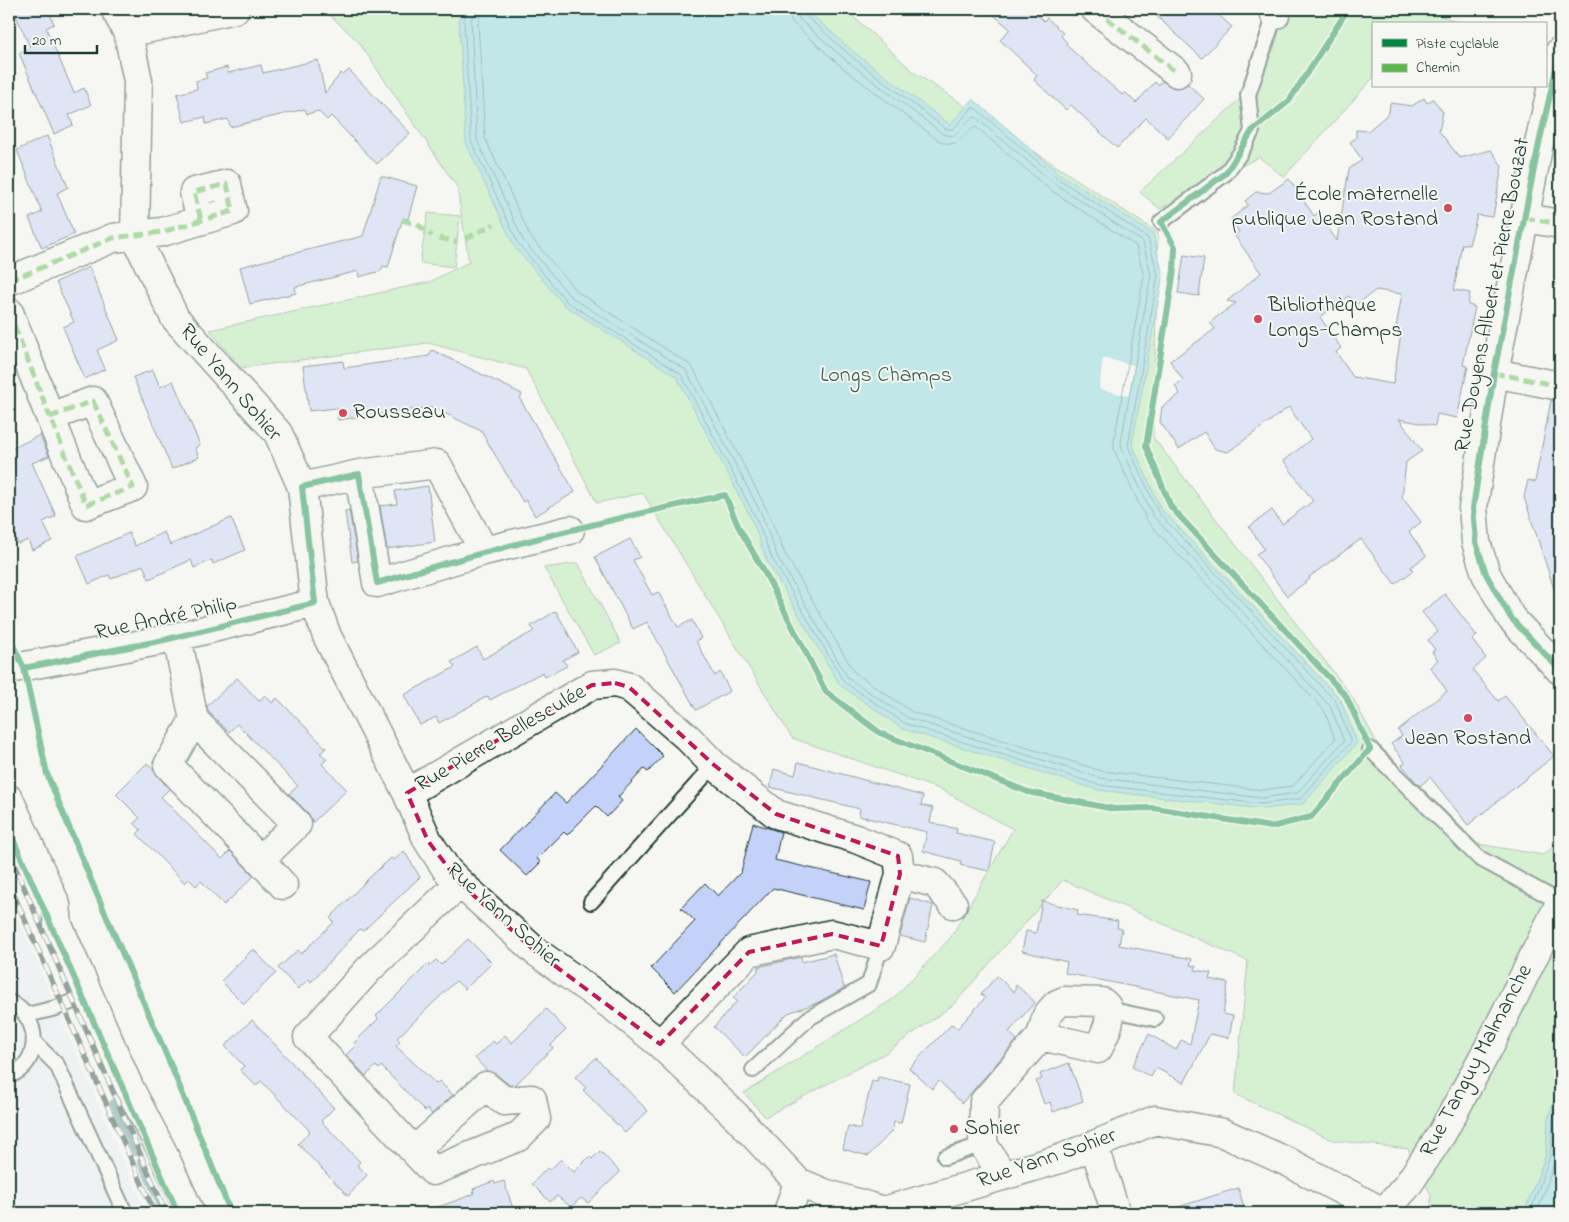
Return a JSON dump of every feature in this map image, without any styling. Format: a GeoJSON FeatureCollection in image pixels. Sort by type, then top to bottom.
{"type":"FeatureCollection","features":[{"type":"Feature","properties":{"kind":"street","name":"Rue Yann Sohier"},"geometry":{"type":"LineString","coordinates":[[115,9],[128,33],[138,81],[135,236],[175,318],[278,433],[302,487],[315,603],[327,636],[407,794],[428,841],[447,870],[460,883],[535,950],[615,1008],[660,1044],[736,1116],[798,1182],[824,1193],[884,1210],[1060,1159],[1155,1120],[1223,1133],[1290,1163],[1383,1213]]}},
{"type":"Feature","properties":{"kind":"street"},"geometry":{"type":"LineString","coordinates":[[128,33],[234,9]]}},
{"type":"Feature","properties":{"kind":"street"},"geometry":{"type":"LineString","coordinates":[[1095,9],[1177,73]]}},
{"type":"Feature","properties":{"kind":"street","name":"Rue Doyens Albert et Pierre Bouzat"},"geometry":{"type":"LineString","coordinates":[[1560,51],[1494,373],[1479,459],[1473,508],[1476,542],[1486,574],[1511,618],[1560,670]]}},
{"type":"Feature","properties":{"kind":"street"},"geometry":{"type":"LineString","coordinates":[[1525,218],[1560,224]]}},
{"type":"Feature","properties":{"kind":"street"},"geometry":{"type":"LineString","coordinates":[[9,281],[113,238],[162,232],[201,220]]}},
{"type":"Feature","properties":{"kind":"street"},"geometry":{"type":"LineString","coordinates":[[9,312],[50,417]]}},
{"type":"Feature","properties":{"kind":"street"},"geometry":{"type":"LineString","coordinates":[[1494,373],[1560,386]]}},
{"type":"Feature","properties":{"kind":"street"},"geometry":{"type":"LineString","coordinates":[[302,487],[358,474],[437,464],[484,551]]}},
{"type":"Feature","properties":{"kind":"street"},"geometry":{"type":"LineString","coordinates":[[358,474],[377,583],[484,551],[570,530]]}},
{"type":"Feature","properties":{"kind":"street","name":"Rue André Philip"},"geometry":{"type":"LineString","coordinates":[[9,669],[177,637],[315,603]]}},
{"type":"Feature","properties":{"kind":"street"},"geometry":{"type":"LineString","coordinates":[[177,637],[194,720],[297,824],[260,860]]}},
{"type":"Feature","properties":{"kind":"street","name":"Rue Pierre Bellesculée"},"geometry":{"type":"LineString","coordinates":[[407,794],[592,685],[615,683],[629,687],[688,738],[714,765],[776,814],[856,839],[898,856],[900,874]]}},
{"type":"Feature","properties":{"kind":"street"},"geometry":{"type":"LineString","coordinates":[[194,720],[168,765],[283,885]]}},
{"type":"Feature","properties":{"kind":"street"},"geometry":{"type":"LineString","coordinates":[[9,802],[56,905],[58,925],[129,1087],[161,1148],[190,1213]]}},
{"type":"Feature","properties":{"kind":"street"},"geometry":{"type":"LineString","coordinates":[[660,1044],[749,952],[832,934],[881,946],[900,874],[935,883],[953,904]]}},
{"type":"Feature","properties":{"kind":"street"},"geometry":{"type":"LineString","coordinates":[[414,1151],[308,1037],[368,970],[460,883]]}},
{"type":"Feature","properties":{"kind":"street","name":"Rue Tanguy Malmanche"},"geometry":{"type":"LineString","coordinates":[[1383,1213],[1407,1186],[1441,1135],[1491,1043],[1560,902]]}},
{"type":"Feature","properties":{"kind":"street"},"geometry":{"type":"LineString","coordinates":[[56,905],[73,918],[85,942],[144,1080],[152,1102],[161,1148]]}},
{"type":"Feature","properties":{"kind":"street"},"geometry":{"type":"LineString","coordinates":[[1004,1176],[983,1144],[984,1102],[1040,1036],[1047,1015],[1057,1004],[1064,1000],[1102,1002],[1108,1009],[1110,1015],[1109,1022],[1098,1049],[1040,1036]]}},
{"type":"Feature","properties":{"kind":"street"},"geometry":{"type":"LineString","coordinates":[[1094,1145],[1116,1213]]}},
{"type":"Feature","properties":{"kind":"street"},"geometry":{"type":"LineString","coordinates":[[788,1213],[798,1182]]}},
{"type":"Feature","properties":{"kind":"lane"},"geometry":{"type":"LineString","coordinates":[[1161,222],[1226,174],[1252,131],[1248,95],[1276,12]]}},
{"type":"Feature","properties":{"kind":"lane"},"geometry":{"type":"LineString","coordinates":[[1370,749],[1479,858],[1560,902]]}},
{"type":"Feature","properties":{"kind":"lane"},"geometry":{"type":"LineString","coordinates":[[591,902],[714,765]]}},
{"type":"Feature","properties":{"kind":"lane"},"geometry":{"type":"LineString","coordinates":[[753,1070],[809,1018],[869,984],[881,946]]}},
{"type":"Feature","properties":{"kind":"lane"},"geometry":{"type":"LineString","coordinates":[[27,1015],[56,1008],[89,995]]}},
{"type":"Feature","properties":{"kind":"lane"},"geometry":{"type":"LineString","coordinates":[[9,1002],[27,1015],[32,1026],[34,1042],[30,1056],[22,1068],[9,1076]]}},
{"type":"Feature","properties":{"kind":"lane"},"geometry":{"type":"LineString","coordinates":[[1108,1009],[1155,1019]]}},
{"type":"Feature","properties":{"kind":"lane"},"geometry":{"type":"LineString","coordinates":[[34,1042],[57,1065],[125,1213]]}},
{"type":"Feature","properties":{"kind":"lane"},"geometry":{"type":"LineString","coordinates":[[945,1157],[983,1144]]}},
{"type":"Feature","properties":{"kind":"highlighted area"},"geometry":{"type":"Polygon","coordinates":[[[615,683],[629,687],[714,765],[776,814],[898,856],[900,874],[881,946],[832,934],[749,952],[660,1044],[535,951],[460,883],[428,841],[407,793],[592,685],[615,683]]]}},
{"type":"Feature","properties":{"kind":"shaded area"},"geometry":{"type":"Polygon","coordinates":[[[9,897],[56,1008],[146,1213],[9,1213],[9,897]]]}},
{"type":"Feature","properties":{"kind":"green space","name":"Longs Champs"},"geometry":{"type":"Polygon","coordinates":[[[323,9],[845,9],[915,73],[1158,233],[1153,437],[1351,695],[1377,743],[1478,844],[1543,855],[1560,842],[1560,1081],[1548,1119],[1546,1155],[1524,1213],[1431,1213],[1431,1195],[1408,1149],[1332,1140],[1235,1094],[1248,961],[1063,880],[953,1005],[884,1054],[765,1117],[744,1093],[893,999],[951,937],[1013,829],[942,790],[792,738],[643,493],[597,503],[526,369],[428,343],[241,368],[210,330],[429,282],[469,262],[457,187],[358,41],[323,9]]]}},
{"type":"Feature","properties":{"kind":"green space"},"geometry":{"type":"Polygon","coordinates":[[[1285,9],[1425,9],[1457,22],[1372,22],[1372,79],[1284,177],[1259,157],[1160,209],[1140,192],[1240,99],[1274,49],[1285,9]]]}},
{"type":"Feature","properties":{"kind":"green space"},"geometry":{"type":"Polygon","coordinates":[[[428,213],[460,216],[454,267],[420,263],[428,213]]]}},
{"type":"Feature","properties":{"kind":"green space"},"geometry":{"type":"Polygon","coordinates":[[[578,563],[621,643],[594,655],[544,568],[578,563]]]}},
{"type":"Feature","properties":{"kind":"water"},"geometry":{"type":"Polygon","coordinates":[[[464,9],[805,9],[855,53],[950,125],[973,99],[1060,174],[1153,234],[1163,275],[1132,444],[1161,509],[1340,699],[1357,743],[1303,804],[1263,809],[1098,790],[903,729],[840,685],[767,561],[752,520],[677,377],[564,305],[514,246],[466,143],[459,19],[464,9]]]}},
{"type":"Feature","properties":{"kind":"water"},"geometry":{"type":"Polygon","coordinates":[[[1560,1081],[1560,1213],[1524,1213],[1546,1155],[1548,1119],[1560,1081]]]}},
{"type":"Feature","properties":{"kind":"pier"},"geometry":{"type":"Polygon","coordinates":[[[1103,358],[1134,365],[1129,396],[1099,389],[1103,358]]]}},
{"type":"Feature","properties":{"kind":"building"},"geometry":{"type":"Polygon","coordinates":[[[13,9],[48,9],[54,24],[46,28],[74,93],[84,88],[91,105],[69,115],[73,125],[54,134],[19,53],[30,47],[13,9]]]}},
{"type":"Feature","properties":{"kind":"building"},"geometry":{"type":"Polygon","coordinates":[[[987,9],[1030,9],[1044,21],[1047,18],[1063,33],[1061,36],[1067,43],[1066,45],[1122,95],[1125,92],[1136,103],[1155,82],[1158,85],[1162,81],[1175,88],[1188,84],[1204,99],[1168,138],[1146,118],[1117,148],[1071,105],[1066,110],[1034,80],[1037,75],[1000,40],[1010,29],[987,9]]]}},
{"type":"Feature","properties":{"kind":"building"},"geometry":{"type":"Polygon","coordinates":[[[1149,9],[1212,9],[1232,27],[1202,58],[1149,9]]]}},
{"type":"Feature","properties":{"kind":"building"},"geometry":{"type":"Polygon","coordinates":[[[318,60],[325,93],[341,73],[343,75],[349,70],[410,133],[377,164],[331,116],[327,120],[318,111],[307,114],[305,109],[230,127],[228,119],[206,124],[205,117],[184,122],[177,94],[197,89],[196,81],[207,78],[205,73],[227,67],[228,73],[261,65],[263,73],[318,60]]]}},
{"type":"Feature","properties":{"kind":"building"},"geometry":{"type":"Polygon","coordinates":[[[1424,98],[1427,103],[1433,99],[1443,112],[1439,131],[1460,158],[1491,150],[1502,166],[1493,217],[1477,215],[1469,245],[1462,244],[1454,290],[1470,293],[1468,305],[1475,307],[1463,365],[1468,366],[1457,418],[1437,414],[1435,426],[1399,419],[1422,451],[1406,462],[1402,497],[1421,522],[1409,532],[1426,556],[1411,567],[1413,571],[1395,584],[1361,539],[1309,577],[1310,579],[1287,596],[1256,554],[1264,549],[1249,527],[1272,510],[1282,524],[1313,501],[1284,461],[1311,439],[1289,407],[1228,452],[1215,449],[1204,432],[1179,449],[1160,422],[1162,407],[1180,394],[1175,386],[1183,380],[1170,361],[1215,329],[1210,322],[1236,303],[1227,301],[1261,273],[1235,236],[1239,232],[1231,219],[1248,205],[1245,201],[1256,192],[1269,193],[1289,179],[1314,216],[1318,213],[1337,241],[1349,169],[1362,160],[1350,142],[1356,138],[1356,130],[1368,131],[1389,113],[1390,103],[1412,106],[1424,98]],[[1376,290],[1356,305],[1349,296],[1320,317],[1341,348],[1336,352],[1353,377],[1393,384],[1401,334],[1395,333],[1402,294],[1376,290]]]}},
{"type":"Feature","properties":{"kind":"building"},"geometry":{"type":"Polygon","coordinates":[[[47,136],[68,187],[57,193],[74,234],[42,248],[29,218],[42,212],[17,150],[47,136]]]}},
{"type":"Feature","properties":{"kind":"building"},"geometry":{"type":"Polygon","coordinates":[[[381,176],[417,186],[408,219],[403,218],[388,267],[383,266],[381,271],[359,277],[358,271],[295,287],[296,293],[250,304],[240,267],[363,236],[381,176]]]}},
{"type":"Feature","properties":{"kind":"building"},"geometry":{"type":"Polygon","coordinates":[[[1184,255],[1204,258],[1199,296],[1178,293],[1184,255]]]}},
{"type":"Feature","properties":{"kind":"building"},"geometry":{"type":"Polygon","coordinates":[[[89,267],[119,340],[97,350],[105,369],[85,379],[63,327],[74,322],[56,282],[89,267]]]}},
{"type":"Feature","properties":{"kind":"building"},"geometry":{"type":"Polygon","coordinates":[[[432,350],[522,394],[520,399],[575,492],[535,516],[526,500],[523,502],[481,431],[432,407],[338,420],[337,408],[309,411],[303,366],[343,361],[344,368],[429,356],[432,350]]]}},
{"type":"Feature","properties":{"kind":"building"},"geometry":{"type":"Polygon","coordinates":[[[153,370],[160,387],[173,381],[200,445],[195,448],[199,457],[172,469],[133,377],[153,370]]]}},
{"type":"Feature","properties":{"kind":"building"},"geometry":{"type":"Polygon","coordinates":[[[1551,400],[1560,401],[1560,594],[1556,595],[1524,497],[1528,480],[1535,482],[1551,400]]]}},
{"type":"Feature","properties":{"kind":"building"},"geometry":{"type":"Polygon","coordinates":[[[40,435],[49,456],[32,463],[56,516],[43,522],[52,541],[32,550],[28,540],[18,544],[9,524],[9,450],[40,435]]]}},
{"type":"Feature","properties":{"kind":"building"},"geometry":{"type":"Polygon","coordinates":[[[428,486],[435,542],[387,549],[380,506],[397,504],[395,491],[428,486]]]}},
{"type":"Feature","properties":{"kind":"building"},"geometry":{"type":"Polygon","coordinates":[[[349,510],[358,561],[352,562],[345,511],[349,510]]]}},
{"type":"Feature","properties":{"kind":"building"},"geometry":{"type":"Polygon","coordinates":[[[231,518],[245,550],[213,564],[212,560],[194,568],[191,560],[149,579],[143,565],[111,579],[109,575],[89,584],[77,556],[129,533],[135,546],[164,532],[170,545],[231,518]]]}},
{"type":"Feature","properties":{"kind":"building"},"geometry":{"type":"Polygon","coordinates":[[[630,539],[640,557],[633,560],[652,595],[658,592],[678,627],[692,620],[701,638],[696,641],[715,676],[720,672],[730,691],[696,710],[647,622],[633,629],[595,557],[630,539]]]}},
{"type":"Feature","properties":{"kind":"building","name":"Jean Rostand"},"geometry":{"type":"Polygon","coordinates":[[[1445,594],[1477,636],[1472,640],[1486,658],[1473,670],[1498,701],[1505,696],[1554,756],[1468,825],[1430,777],[1420,786],[1415,781],[1402,765],[1405,762],[1391,744],[1402,736],[1398,730],[1447,691],[1430,667],[1438,660],[1432,652],[1435,650],[1428,640],[1438,632],[1422,612],[1445,594]]]}},
{"type":"Feature","properties":{"kind":"building"},"geometry":{"type":"Polygon","coordinates":[[[556,611],[578,652],[563,660],[567,666],[545,677],[543,672],[490,700],[488,696],[439,723],[436,717],[420,725],[404,695],[455,667],[451,662],[477,647],[483,659],[534,631],[531,626],[556,611]]]}},
{"type":"Feature","properties":{"kind":"building"},"geometry":{"type":"Polygon","coordinates":[[[237,678],[259,701],[265,695],[272,703],[277,698],[326,748],[320,753],[327,759],[322,764],[347,790],[313,822],[308,813],[289,794],[298,786],[237,724],[229,732],[208,711],[207,706],[237,678]]]}},
{"type":"Feature","properties":{"kind":"building"},"geometry":{"type":"Polygon","coordinates":[[[636,729],[663,756],[648,772],[644,769],[618,797],[622,801],[607,817],[596,806],[567,835],[564,832],[537,859],[541,862],[527,876],[500,850],[555,793],[566,803],[636,729]]]}},
{"type":"Feature","properties":{"kind":"building"},"geometry":{"type":"Polygon","coordinates":[[[798,762],[923,796],[921,805],[933,808],[930,822],[957,829],[956,833],[995,842],[989,871],[960,865],[961,861],[923,851],[927,832],[859,816],[860,809],[770,787],[774,769],[795,775],[798,762]]]}},
{"type":"Feature","properties":{"kind":"building"},"geometry":{"type":"Polygon","coordinates":[[[147,763],[169,789],[161,797],[222,859],[230,851],[254,876],[224,905],[201,881],[196,886],[189,879],[185,883],[137,834],[141,830],[134,823],[140,818],[116,794],[147,763]]]}},
{"type":"Feature","properties":{"kind":"building"},"geometry":{"type":"Polygon","coordinates":[[[753,823],[781,832],[775,860],[871,882],[864,910],[773,888],[675,992],[651,968],[695,921],[681,908],[705,883],[718,896],[741,872],[753,823]]]}},
{"type":"Feature","properties":{"kind":"building"},"geometry":{"type":"Polygon","coordinates":[[[404,851],[420,877],[363,931],[360,929],[311,982],[309,979],[298,989],[278,968],[298,950],[301,954],[334,922],[330,918],[371,876],[391,858],[394,860],[404,851]]]}},
{"type":"Feature","properties":{"kind":"building"},"geometry":{"type":"Polygon","coordinates":[[[910,898],[933,905],[925,942],[900,936],[910,898]]]}},
{"type":"Feature","properties":{"kind":"building"},"geometry":{"type":"Polygon","coordinates":[[[1042,901],[1078,910],[1077,915],[1118,921],[1117,928],[1122,929],[1119,945],[1192,959],[1190,965],[1196,966],[1195,970],[1211,973],[1209,979],[1228,983],[1223,1014],[1233,1016],[1229,1038],[1210,1034],[1184,1083],[1156,1068],[1151,1077],[1132,1067],[1149,1034],[1176,1050],[1181,1040],[1190,1044],[1199,1000],[1065,973],[1067,962],[1022,951],[1026,931],[1036,933],[1042,901]]]}},
{"type":"Feature","properties":{"kind":"building"},"geometry":{"type":"Polygon","coordinates":[[[468,939],[492,963],[465,989],[456,981],[397,1038],[400,1042],[396,1046],[436,1084],[439,1081],[453,1095],[432,1114],[427,1109],[425,1111],[381,1066],[379,1069],[376,1066],[366,1076],[346,1055],[356,1045],[354,1043],[378,1019],[376,1016],[427,965],[429,966],[436,960],[441,965],[468,939]]]}},
{"type":"Feature","properties":{"kind":"building"},"geometry":{"type":"Polygon","coordinates":[[[253,949],[276,973],[244,1004],[221,981],[253,949]]]}},
{"type":"Feature","properties":{"kind":"building"},"geometry":{"type":"Polygon","coordinates":[[[834,954],[844,988],[817,1003],[788,1013],[745,1057],[714,1027],[737,1001],[733,998],[758,971],[758,967],[801,957],[802,962],[834,954]]]}},
{"type":"Feature","properties":{"kind":"building"},"geometry":{"type":"Polygon","coordinates":[[[997,976],[1014,992],[1016,985],[1035,1002],[1009,1032],[1017,1040],[962,1103],[939,1081],[932,1089],[909,1068],[952,1024],[957,1029],[985,998],[981,994],[997,976]]]}},
{"type":"Feature","properties":{"kind":"building"},"geometry":{"type":"Polygon","coordinates":[[[546,1009],[566,1030],[551,1045],[553,1048],[515,1085],[509,1085],[496,1074],[487,1071],[475,1058],[493,1041],[496,1044],[505,1035],[512,1043],[546,1009]]]}},
{"type":"Feature","properties":{"kind":"building"},"geometry":{"type":"Polygon","coordinates":[[[252,1020],[334,1108],[321,1121],[360,1162],[357,1165],[367,1175],[348,1196],[298,1144],[310,1131],[261,1081],[256,1086],[240,1070],[244,1066],[225,1046],[252,1020]]]}},
{"type":"Feature","properties":{"kind":"building"},"geometry":{"type":"Polygon","coordinates":[[[596,1058],[648,1111],[625,1133],[583,1090],[586,1088],[575,1077],[596,1058]]]}},
{"type":"Feature","properties":{"kind":"building"},"geometry":{"type":"Polygon","coordinates":[[[1069,1063],[1083,1101],[1053,1112],[1050,1102],[1044,1104],[1036,1081],[1042,1079],[1040,1074],[1069,1063]]]}},
{"type":"Feature","properties":{"kind":"building"},"geometry":{"type":"Polygon","coordinates":[[[878,1077],[910,1084],[901,1123],[894,1122],[892,1131],[868,1156],[843,1149],[848,1126],[860,1129],[872,1081],[877,1082],[878,1077]]]}},
{"type":"Feature","properties":{"kind":"building"},"geometry":{"type":"Polygon","coordinates":[[[600,1151],[620,1172],[588,1203],[581,1198],[571,1207],[557,1196],[550,1202],[532,1184],[547,1168],[550,1170],[561,1159],[574,1172],[589,1157],[592,1159],[600,1151]]]}},
{"type":"Feature","properties":{"kind":"building"},"geometry":{"type":"Polygon","coordinates":[[[494,1181],[495,1184],[504,1181],[513,1209],[500,1213],[427,1213],[427,1211],[474,1194],[473,1189],[494,1181]]]}},
{"type":"Feature","properties":{"kind":"building"},"geometry":{"type":"Polygon","coordinates":[[[1238,1188],[1246,1213],[1173,1213],[1172,1209],[1238,1188]]]}},
{"type":"Feature","properties":{"kind":"waterway"},"geometry":{"type":"LineString","coordinates":[[114,1103],[136,1152]]}},
{"type":"Feature","properties":{"kind":"waterway"},"geometry":{"type":"LineString","coordinates":[[141,1161],[165,1213]]}},
{"type":"Feature","properties":{"kind":"railway"},"geometry":{"type":"LineString","coordinates":[[9,853],[166,1213]]}},
{"type":"Feature","properties":{"kind":"railway"},"geometry":{"type":"LineString","coordinates":[[9,884],[155,1213]]}},
{"type":"Feature","properties":{"kind":"marked path"},"geometry":{"type":"LineString","coordinates":[[1095,9],[1177,73]]}},
{"type":"Feature","properties":{"kind":"marked path"},"geometry":{"type":"LineString","coordinates":[[1275,15],[1277,9]]}},
{"type":"Feature","properties":{"kind":"marked path"},"geometry":{"type":"LineString","coordinates":[[9,281],[113,238],[162,232],[233,211],[227,184],[194,192],[201,220]]}},
{"type":"Feature","properties":{"kind":"marked path"},"geometry":{"type":"LineString","coordinates":[[1525,218],[1560,224]]}},
{"type":"Feature","properties":{"kind":"marked path"},"geometry":{"type":"LineString","coordinates":[[402,220],[412,223]]}},
{"type":"Feature","properties":{"kind":"marked path"},"geometry":{"type":"LineString","coordinates":[[417,224],[432,236]]}},
{"type":"Feature","properties":{"kind":"marked path"},"geometry":{"type":"LineString","coordinates":[[465,239],[494,224]]}},
{"type":"Feature","properties":{"kind":"marked path"},"geometry":{"type":"LineString","coordinates":[[439,238],[457,242]]}},
{"type":"Feature","properties":{"kind":"marked path"},"geometry":{"type":"LineString","coordinates":[[9,312],[50,417]]}},
{"type":"Feature","properties":{"kind":"marked path"},"geometry":{"type":"LineString","coordinates":[[1494,373],[1560,386]]}},
{"type":"Feature","properties":{"kind":"marked path"},"geometry":{"type":"LineString","coordinates":[[93,401],[133,487],[86,505],[50,417],[93,401]]}},
{"type":"Feature","properties":{"kind":"cycle path"},"geometry":{"type":"LineString","coordinates":[[24,668],[164,640],[315,603],[302,487],[359,474],[377,583],[550,535],[725,495],[738,526],[766,575],[826,692],[880,733],[1028,792],[1114,809],[1154,808],[1271,827],[1311,817],[1370,749],[1346,696],[1171,507],[1146,446],[1174,270],[1175,247],[1161,222],[1226,173],[1252,131],[1289,101],[1348,9]]}},
{"type":"Feature","properties":{"kind":"cycle path"},"geometry":{"type":"LineString","coordinates":[[1560,51],[1538,148],[1494,373],[1473,508],[1476,542],[1486,574],[1511,618],[1560,670]]}},
{"type":"Feature","properties":{"kind":"cycle path"},"geometry":{"type":"LineString","coordinates":[[9,637],[24,668],[47,774],[172,1068],[231,1213]]}},
{"type":"Feature","properties":{"kind":"cycle path"},"geometry":{"type":"LineString","coordinates":[[9,830],[178,1213]]}},
{"type":"Feature","properties":{"kind":"place","name":"École maternelle publique Jean Rostand"},"geometry":{"type":"Point","coordinates":[1448,208]}},
{"type":"Feature","properties":{"kind":"place","name":"Bibliothèque Longs-Champs"},"geometry":{"type":"Point","coordinates":[1258,319]}},
{"type":"Feature","properties":{"kind":"place","name":"Rousseau"},"geometry":{"type":"Point","coordinates":[343,413]}},
{"type":"Feature","properties":{"kind":"place","name":"Jean Rostand"},"geometry":{"type":"Point","coordinates":[1468,718]}},
{"type":"Feature","properties":{"kind":"place","name":"Sohier"},"geometry":{"type":"Point","coordinates":[954,1129]}}]}
